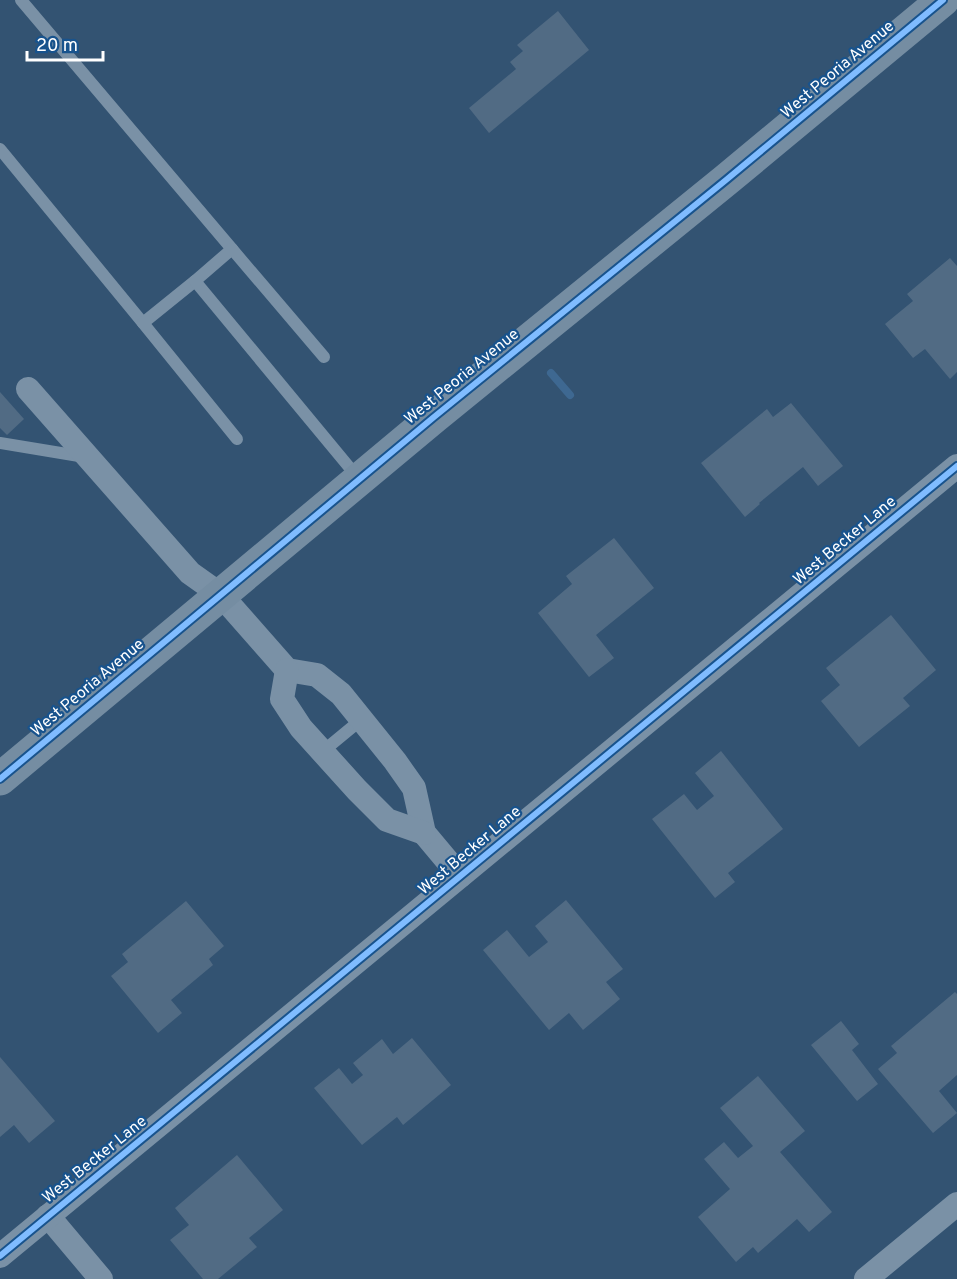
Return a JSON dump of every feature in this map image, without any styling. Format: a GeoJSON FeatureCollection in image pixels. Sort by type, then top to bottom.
{"type":"FeatureCollection","features":[{"type":"Feature","properties":{"kind":"main road","name":"West Peoria Avenue"},"geometry":{"type":"LineString","coordinates":[[0,779],[359,480],[943,0]]}},
{"type":"Feature","properties":{"kind":"street"},"geometry":{"type":"LineString","coordinates":[[28,389],[190,573],[221,595],[287,670],[317,675],[340,694],[362,719],[414,788],[424,832],[460,876]]}},
{"type":"Feature","properties":{"kind":"street","name":"West Becker Lane"},"geometry":{"type":"LineString","coordinates":[[0,1256],[957,466]]}},
{"type":"Feature","properties":{"kind":"street"},"geometry":{"type":"LineString","coordinates":[[287,670],[282,699],[301,729],[387,820],[424,832]]}},
{"type":"Feature","properties":{"kind":"street"},"geometry":{"type":"LineString","coordinates":[[866,1279],[957,1204]]}},
{"type":"Feature","properties":{"kind":"street"},"geometry":{"type":"LineString","coordinates":[[48,1216],[101,1279]]}},
{"type":"Feature","properties":{"kind":"lane"},"geometry":{"type":"LineString","coordinates":[[21,0],[324,357]]}},
{"type":"Feature","properties":{"kind":"lane"},"geometry":{"type":"LineString","coordinates":[[0,148],[237,439]]}},
{"type":"Feature","properties":{"kind":"lane"},"geometry":{"type":"LineString","coordinates":[[143,323],[232,249]]}},
{"type":"Feature","properties":{"kind":"lane"},"geometry":{"type":"LineString","coordinates":[[195,281],[359,480]]}},
{"type":"Feature","properties":{"kind":"lane"},"geometry":{"type":"LineString","coordinates":[[0,443],[89,457]]}},
{"type":"Feature","properties":{"kind":"lane"},"geometry":{"type":"LineString","coordinates":[[322,752],[362,719]]}},
{"type":"Feature","properties":{"kind":"building"},"geometry":{"type":"Polygon","coordinates":[[[558,11],[589,50],[489,133],[469,108],[516,69],[510,62],[523,51],[517,45],[558,11]]]}},
{"type":"Feature","properties":{"kind":"building"},"geometry":{"type":"Polygon","coordinates":[[[950,258],[957,266],[957,372],[950,379],[925,349],[913,358],[885,324],[913,301],[907,294],[950,258]]]}},
{"type":"Feature","properties":{"kind":"building"},"geometry":{"type":"Polygon","coordinates":[[[0,392],[24,419],[7,435],[0,428],[0,392]]]}},
{"type":"Feature","properties":{"kind":"building"},"geometry":{"type":"Polygon","coordinates":[[[791,403],[843,466],[818,486],[803,467],[745,517],[701,463],[767,409],[773,417],[791,403]]]}},
{"type":"Feature","properties":{"kind":"building"},"geometry":{"type":"Polygon","coordinates":[[[614,538],[654,588],[596,635],[614,658],[589,677],[538,613],[572,584],[566,576],[614,538]]]}},
{"type":"Feature","properties":{"kind":"building"},"geometry":{"type":"Polygon","coordinates":[[[891,615],[936,670],[903,698],[910,706],[859,747],[821,701],[840,685],[826,668],[891,615]]]}},
{"type":"Feature","properties":{"kind":"building"},"geometry":{"type":"Polygon","coordinates":[[[721,751],[783,829],[728,873],[735,882],[715,898],[652,819],[684,794],[697,810],[714,796],[695,773],[721,751]]]}},
{"type":"Feature","properties":{"kind":"building"},"geometry":{"type":"Polygon","coordinates":[[[566,900],[623,969],[606,982],[620,999],[583,1030],[569,1013],[549,1030],[483,950],[507,930],[529,957],[548,942],[535,926],[566,900]]]}},
{"type":"Feature","properties":{"kind":"building"},"geometry":{"type":"Polygon","coordinates":[[[186,901],[224,946],[209,959],[213,965],[171,1000],[182,1013],[158,1033],[111,976],[128,962],[122,954],[186,901]]]}},
{"type":"Feature","properties":{"kind":"building"},"geometry":{"type":"Polygon","coordinates":[[[955,992],[957,994],[957,1075],[939,1091],[957,1113],[933,1133],[878,1069],[897,1053],[891,1046],[955,992]]]}},
{"type":"Feature","properties":{"kind":"building"},"geometry":{"type":"Polygon","coordinates":[[[841,1021],[859,1044],[852,1050],[878,1084],[857,1101],[811,1045],[841,1021]]]}},
{"type":"Feature","properties":{"kind":"building"},"geometry":{"type":"Polygon","coordinates":[[[412,1038],[451,1085],[403,1125],[397,1117],[362,1145],[314,1088],[339,1068],[352,1084],[363,1075],[353,1063],[382,1039],[393,1054],[412,1038]]]}},
{"type":"Feature","properties":{"kind":"building"},"geometry":{"type":"Polygon","coordinates":[[[0,1057],[55,1121],[29,1143],[14,1125],[0,1137],[0,1057]]]}},
{"type":"Feature","properties":{"kind":"building"},"geometry":{"type":"Polygon","coordinates":[[[758,1076],[805,1131],[780,1152],[832,1212],[809,1232],[797,1219],[758,1253],[753,1247],[736,1262],[698,1217],[730,1189],[704,1159],[724,1142],[738,1158],[753,1146],[720,1108],[758,1076]]]}},
{"type":"Feature","properties":{"kind":"building"},"geometry":{"type":"Polygon","coordinates":[[[237,1155],[283,1210],[249,1238],[257,1247],[218,1279],[203,1279],[170,1240],[189,1225],[175,1208],[237,1155]]]}},
{"type":"Feature","properties":{"kind":"waterway"},"geometry":{"type":"LineString","coordinates":[[551,373],[570,395]]}},
{"type":"Feature","properties":{"kind":"cycle path"},"geometry":{"type":"LineString","coordinates":[[0,779],[434,417],[943,0]]}},
{"type":"Feature","properties":{"kind":"cycle path"},"geometry":{"type":"LineString","coordinates":[[0,1256],[957,466]]}}]}
